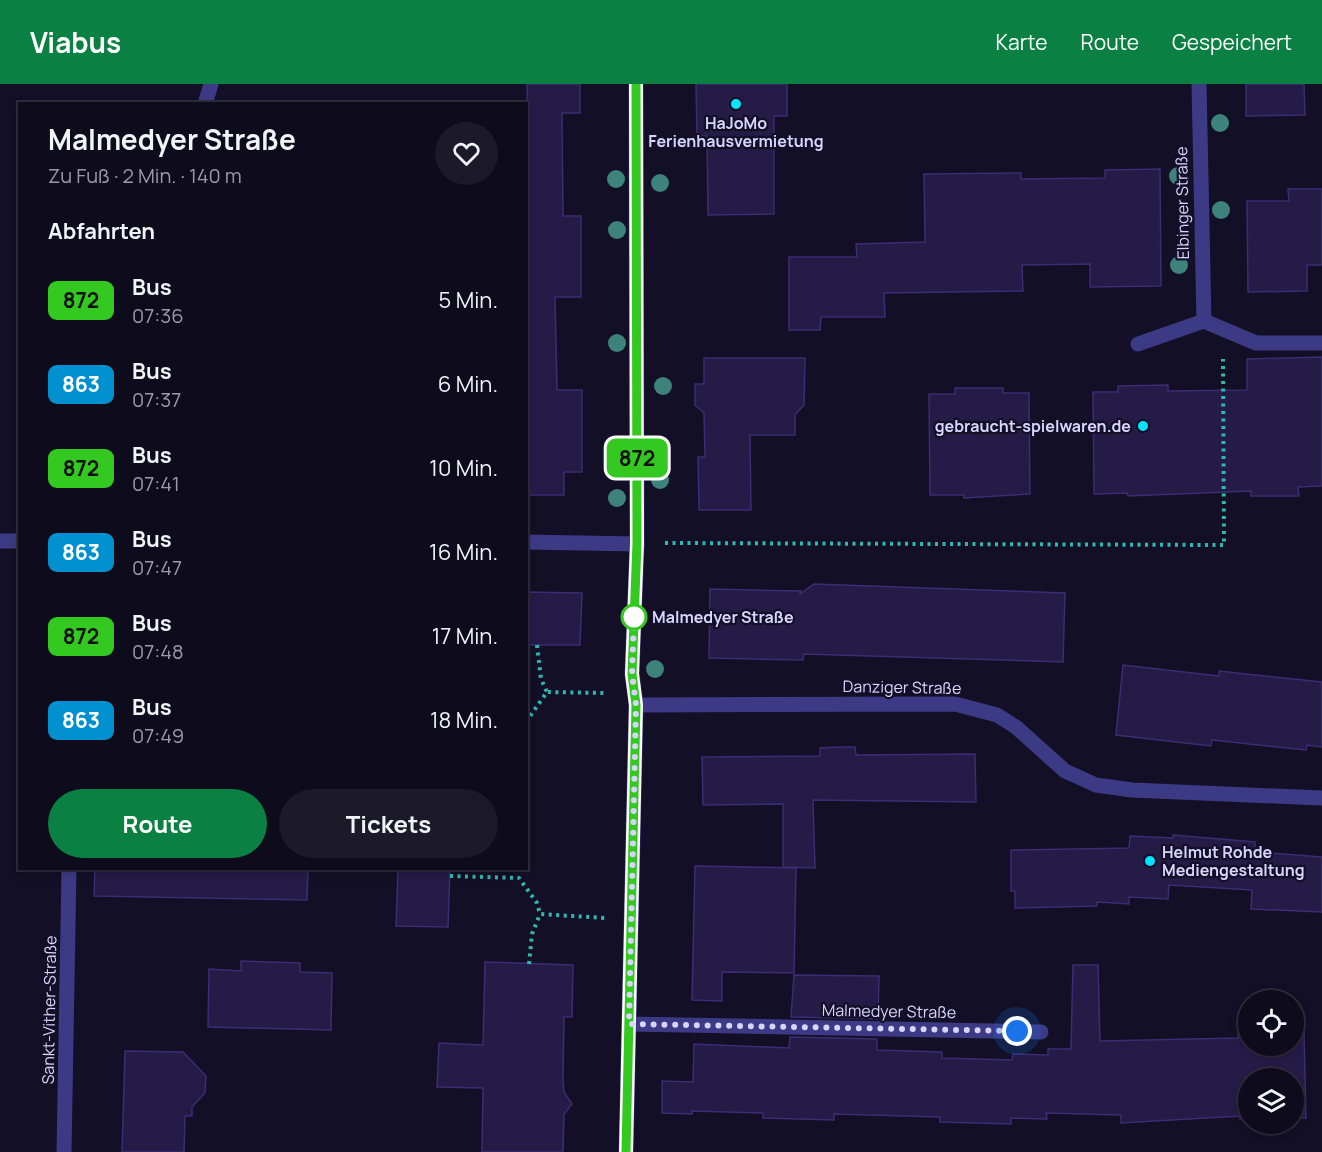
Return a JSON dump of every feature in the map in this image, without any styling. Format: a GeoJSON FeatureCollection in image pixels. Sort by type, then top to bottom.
{"type":"FeatureCollection","features":[{"type":"Feature","properties":{"kind":"street"},"geometry":{"type":"LineString","coordinates":[[206,102],[211,84]]}},
{"type":"Feature","properties":{"kind":"street"},"geometry":{"type":"LineString","coordinates":[[626,1152],[636,700],[632,674],[637,543],[636,84]]}},
{"type":"Feature","properties":{"kind":"street","name":"Elbinger Straße"},"geometry":{"type":"LineString","coordinates":[[1199,84],[1204,321]]}},
{"type":"Feature","properties":{"kind":"street"},"geometry":{"type":"LineString","coordinates":[[1137,344],[1204,321],[1256,343],[1322,342]]}},
{"type":"Feature","properties":{"kind":"street"},"geometry":{"type":"LineString","coordinates":[[0,541],[18,541]]}},
{"type":"Feature","properties":{"kind":"street"},"geometry":{"type":"LineString","coordinates":[[528,542],[637,543]]}},
{"type":"Feature","properties":{"kind":"street","name":"Danziger Straße"},"geometry":{"type":"LineString","coordinates":[[636,700],[955,704],[997,715],[1016,727],[1065,771],[1096,785],[1132,790],[1322,798]]}},
{"type":"Feature","properties":{"kind":"street","name":"Sankt-Vither-Straße"},"geometry":{"type":"LineString","coordinates":[[64,1152],[69,870]]}},
{"type":"Feature","properties":{"kind":"street","name":"Malmedyer Straße"},"geometry":{"type":"LineString","coordinates":[[629,1024],[1041,1032]]}},
{"type":"Feature","properties":{"kind":"path"},"geometry":{"type":"LineString","coordinates":[[675,543],[1224,545],[1223,358]]}},
{"type":"Feature","properties":{"kind":"path"},"geometry":{"type":"LineString","coordinates":[[537,645],[541,679],[547,692]]}},
{"type":"Feature","properties":{"kind":"path"},"geometry":{"type":"LineString","coordinates":[[547,692],[636,700]]}},
{"type":"Feature","properties":{"kind":"path"},"geometry":{"type":"LineString","coordinates":[[528,719],[547,692]]}},
{"type":"Feature","properties":{"kind":"path"},"geometry":{"type":"LineString","coordinates":[[450,876],[519,878],[537,903],[540,914],[532,934],[529,964]]}},
{"type":"Feature","properties":{"kind":"path"},"geometry":{"type":"LineString","coordinates":[[540,914],[632,921]]}},
{"type":"Feature","properties":{"kind":"building"},"geometry":{"type":"Polygon","coordinates":[[[527,84],[580,84],[580,113],[562,113],[563,216],[581,216],[581,297],[555,297],[557,390],[582,390],[582,472],[564,472],[564,495],[528,495],[527,84]]]}},
{"type":"Feature","properties":{"kind":"building"},"geometry":{"type":"Polygon","coordinates":[[[696,84],[787,84],[787,116],[774,116],[774,214],[708,215],[707,136],[697,136],[696,84]]]}},
{"type":"Feature","properties":{"kind":"building"},"geometry":{"type":"Polygon","coordinates":[[[1246,84],[1304,84],[1305,115],[1246,116],[1246,84]]]}},
{"type":"Feature","properties":{"kind":"building"},"geometry":{"type":"Polygon","coordinates":[[[1160,169],[1161,286],[1090,287],[1090,264],[1022,265],[1023,291],[884,293],[885,317],[821,317],[820,330],[789,330],[789,257],[857,257],[856,244],[925,242],[924,174],[1021,173],[1021,179],[1105,178],[1105,170],[1160,169]]]}},
{"type":"Feature","properties":{"kind":"building"},"geometry":{"type":"Polygon","coordinates":[[[1288,189],[1322,189],[1322,265],[1307,265],[1307,291],[1248,292],[1247,201],[1289,201],[1288,189]]]}},
{"type":"Feature","properties":{"kind":"building"},"geometry":{"type":"Polygon","coordinates":[[[1322,357],[1322,486],[1298,487],[1299,496],[1251,496],[1251,491],[1128,496],[1127,493],[1094,494],[1093,392],[1118,392],[1118,386],[1168,385],[1168,391],[1247,390],[1247,359],[1322,357]]]}},
{"type":"Feature","properties":{"kind":"building"},"geometry":{"type":"Polygon","coordinates":[[[704,358],[805,358],[804,405],[795,415],[795,435],[750,435],[751,510],[699,510],[698,457],[705,457],[704,413],[695,405],[695,384],[704,384],[704,358]]]}},
{"type":"Feature","properties":{"kind":"building"},"geometry":{"type":"Polygon","coordinates":[[[955,388],[1003,388],[1003,393],[1029,393],[1030,494],[964,498],[964,495],[930,495],[929,394],[955,394],[955,388]]]}},
{"type":"Feature","properties":{"kind":"building"},"geometry":{"type":"Polygon","coordinates":[[[814,584],[1065,593],[1063,662],[804,654],[803,660],[709,658],[710,589],[801,591],[800,594],[814,584]]]}},
{"type":"Feature","properties":{"kind":"building"},"geometry":{"type":"Polygon","coordinates":[[[528,592],[582,593],[580,645],[528,645],[528,592]]]}},
{"type":"Feature","properties":{"kind":"building"},"geometry":{"type":"Polygon","coordinates":[[[1123,665],[1219,676],[1219,671],[1322,682],[1322,747],[1307,745],[1306,750],[1212,740],[1211,746],[1116,735],[1123,665]]]}},
{"type":"Feature","properties":{"kind":"building"},"geometry":{"type":"Polygon","coordinates":[[[855,747],[856,755],[975,754],[976,802],[813,800],[815,868],[783,867],[783,804],[703,805],[702,757],[820,756],[820,748],[855,747]]]}},
{"type":"Feature","properties":{"kind":"building"},"geometry":{"type":"Polygon","coordinates":[[[1173,835],[1255,842],[1255,852],[1322,857],[1322,912],[1251,909],[1252,890],[1169,885],[1168,899],[1129,897],[1129,904],[1097,902],[1097,906],[1015,908],[1015,891],[1011,891],[1011,850],[1129,848],[1130,836],[1173,838],[1173,835]]]}},
{"type":"Feature","properties":{"kind":"building"},"geometry":{"type":"Polygon","coordinates":[[[695,866],[796,868],[794,973],[722,972],[722,1001],[692,1000],[695,866]]]}},
{"type":"Feature","properties":{"kind":"building"},"geometry":{"type":"Polygon","coordinates":[[[95,870],[308,870],[307,900],[94,896],[95,870]]]}},
{"type":"Feature","properties":{"kind":"building"},"geometry":{"type":"Polygon","coordinates":[[[398,870],[450,870],[448,927],[396,926],[398,870]]]}},
{"type":"Feature","properties":{"kind":"building"},"geometry":{"type":"Polygon","coordinates":[[[241,961],[300,963],[300,972],[332,973],[331,1030],[208,1027],[209,969],[241,971],[241,961]]]}},
{"type":"Feature","properties":{"kind":"building"},"geometry":{"type":"Polygon","coordinates":[[[485,962],[573,965],[572,1017],[564,1017],[563,1081],[564,1092],[572,1104],[564,1114],[563,1152],[482,1152],[483,1088],[437,1087],[439,1043],[483,1045],[485,962]]]}},
{"type":"Feature","properties":{"kind":"building"},"geometry":{"type":"Polygon","coordinates":[[[1073,965],[1098,965],[1100,1041],[1238,1038],[1238,1056],[1304,1056],[1304,1032],[1306,1118],[1304,1118],[1304,1068],[1238,1068],[1238,1116],[1121,1123],[1121,1115],[1046,1113],[1047,1119],[1011,1118],[1011,1124],[940,1122],[940,1117],[834,1114],[834,1120],[763,1118],[763,1113],[692,1111],[692,1114],[662,1113],[662,1081],[693,1082],[694,1044],[789,1048],[790,1037],[877,1039],[877,1050],[942,1052],[942,1058],[1012,1060],[1013,1054],[1048,1055],[1048,1049],[1071,1049],[1073,965]]]}},
{"type":"Feature","properties":{"kind":"building"},"geometry":{"type":"Polygon","coordinates":[[[794,975],[879,976],[878,1019],[791,1017],[794,975]]]}},
{"type":"Feature","properties":{"kind":"building"},"geometry":{"type":"Polygon","coordinates":[[[125,1051],[183,1052],[206,1076],[205,1093],[192,1107],[192,1116],[185,1116],[184,1152],[122,1152],[125,1051]]]}},
{"type":"Feature","properties":{"kind":"bus line","name":"872"},"geometry":{"type":"LineString","coordinates":[[626,1152],[636,705],[632,674],[637,543],[636,84]]}},
{"type":"Feature","properties":{"kind":"place","name":"HaJoMo Ferienhausvermietung"},"geometry":{"type":"Point","coordinates":[736,104]}},
{"type":"Feature","properties":{"kind":"place","name":"gebraucht-spielwaren.de"},"geometry":{"type":"Point","coordinates":[1143,426]}},
{"type":"Feature","properties":{"kind":"place","name":"Malmedyer Straße"},"geometry":{"type":"Point","coordinates":[634,617]}},
{"type":"Feature","properties":{"kind":"place","name":"Helmut Rohde Mediengestaltung"},"geometry":{"type":"Point","coordinates":[1150,861]}},
{"type":"Feature","properties":{"kind":"route"},"geometry":{"type":"LineString","coordinates":[[634,617],[632,674],[636,705],[629,1024],[1017,1031]]}}]}
